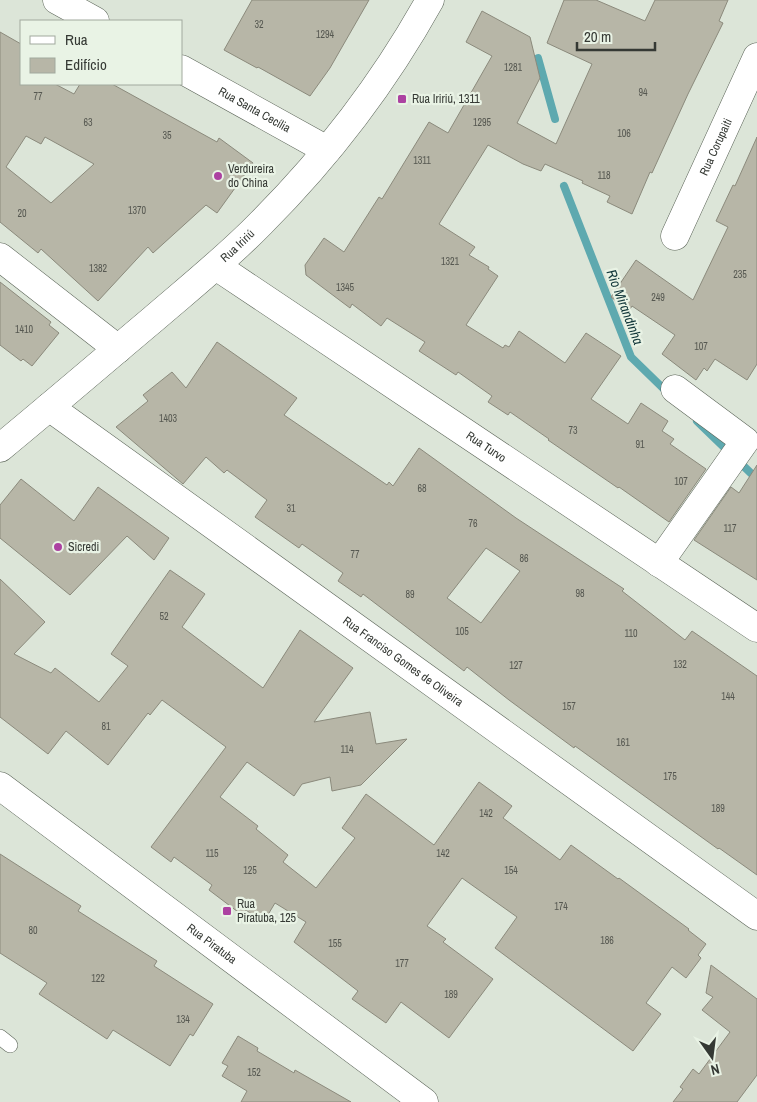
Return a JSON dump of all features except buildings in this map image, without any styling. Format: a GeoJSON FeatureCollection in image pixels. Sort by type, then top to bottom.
{"type":"FeatureCollection","features":[{"type":"Feature","properties":{"kind":"street"},"geometry":{"type":"LineString","coordinates":[[57,0],[93,20]]}},
{"type":"Feature","properties":{"kind":"street","name":"Rua Iririú"},"geometry":{"type":"LineString","coordinates":[[0,448],[216,266],[261,223],[327,150],[389,68],[430,0]]}},
{"type":"Feature","properties":{"kind":"street","name":"Rua Corupaiti"},"geometry":{"type":"LineString","coordinates":[[675,236],[757,57]]}},
{"type":"Feature","properties":{"kind":"street","name":"Rua Santa Cecília"},"geometry":{"type":"LineString","coordinates":[[182,70],[327,150]]}},
{"type":"Feature","properties":{"kind":"street"},"geometry":{"type":"LineString","coordinates":[[0,257],[118,349]]}},
{"type":"Feature","properties":{"kind":"street","name":"Rua Turvo"},"geometry":{"type":"LineString","coordinates":[[216,266],[757,628]]}},
{"type":"Feature","properties":{"kind":"street"},"geometry":{"type":"LineString","coordinates":[[659,563],[745,441],[675,389]]}},
{"type":"Feature","properties":{"kind":"street","name":"Rua Franciso Gomes de Oliveira"},"geometry":{"type":"LineString","coordinates":[[49,407],[757,916]]}},
{"type":"Feature","properties":{"kind":"street","name":"Rua Piratuba"},"geometry":{"type":"LineString","coordinates":[[0,786],[424,1102]]}},
{"type":"Feature","properties":{"kind":"waterway","name":"Rio Mirandinha"},"geometry":{"type":"LineString","coordinates":[[538,58],[555,119]]}},
{"type":"Feature","properties":{"kind":"waterway","name":"Rio Mirandinha"},"geometry":{"type":"LineString","coordinates":[[564,186],[631,357],[669,394]]}},
{"type":"Feature","properties":{"kind":"waterway","name":"Rio Mirandinha"},"geometry":{"type":"LineString","coordinates":[[697,421],[757,479]]}},
{"type":"Feature","properties":{"kind":"place","name":"Rua Iririú, 1311"},"geometry":{"type":"Point","coordinates":[402,99]}},
{"type":"Feature","properties":{"kind":"place","name":"Verdureira do China"},"geometry":{"type":"Point","coordinates":[218,176]}},
{"type":"Feature","properties":{"kind":"place","name":"Sicredi"},"geometry":{"type":"Point","coordinates":[58,547]}},
{"type":"Feature","properties":{"kind":"place","name":"Rua Piratuba, 125"},"geometry":{"type":"Point","coordinates":[227,911]}}]}
